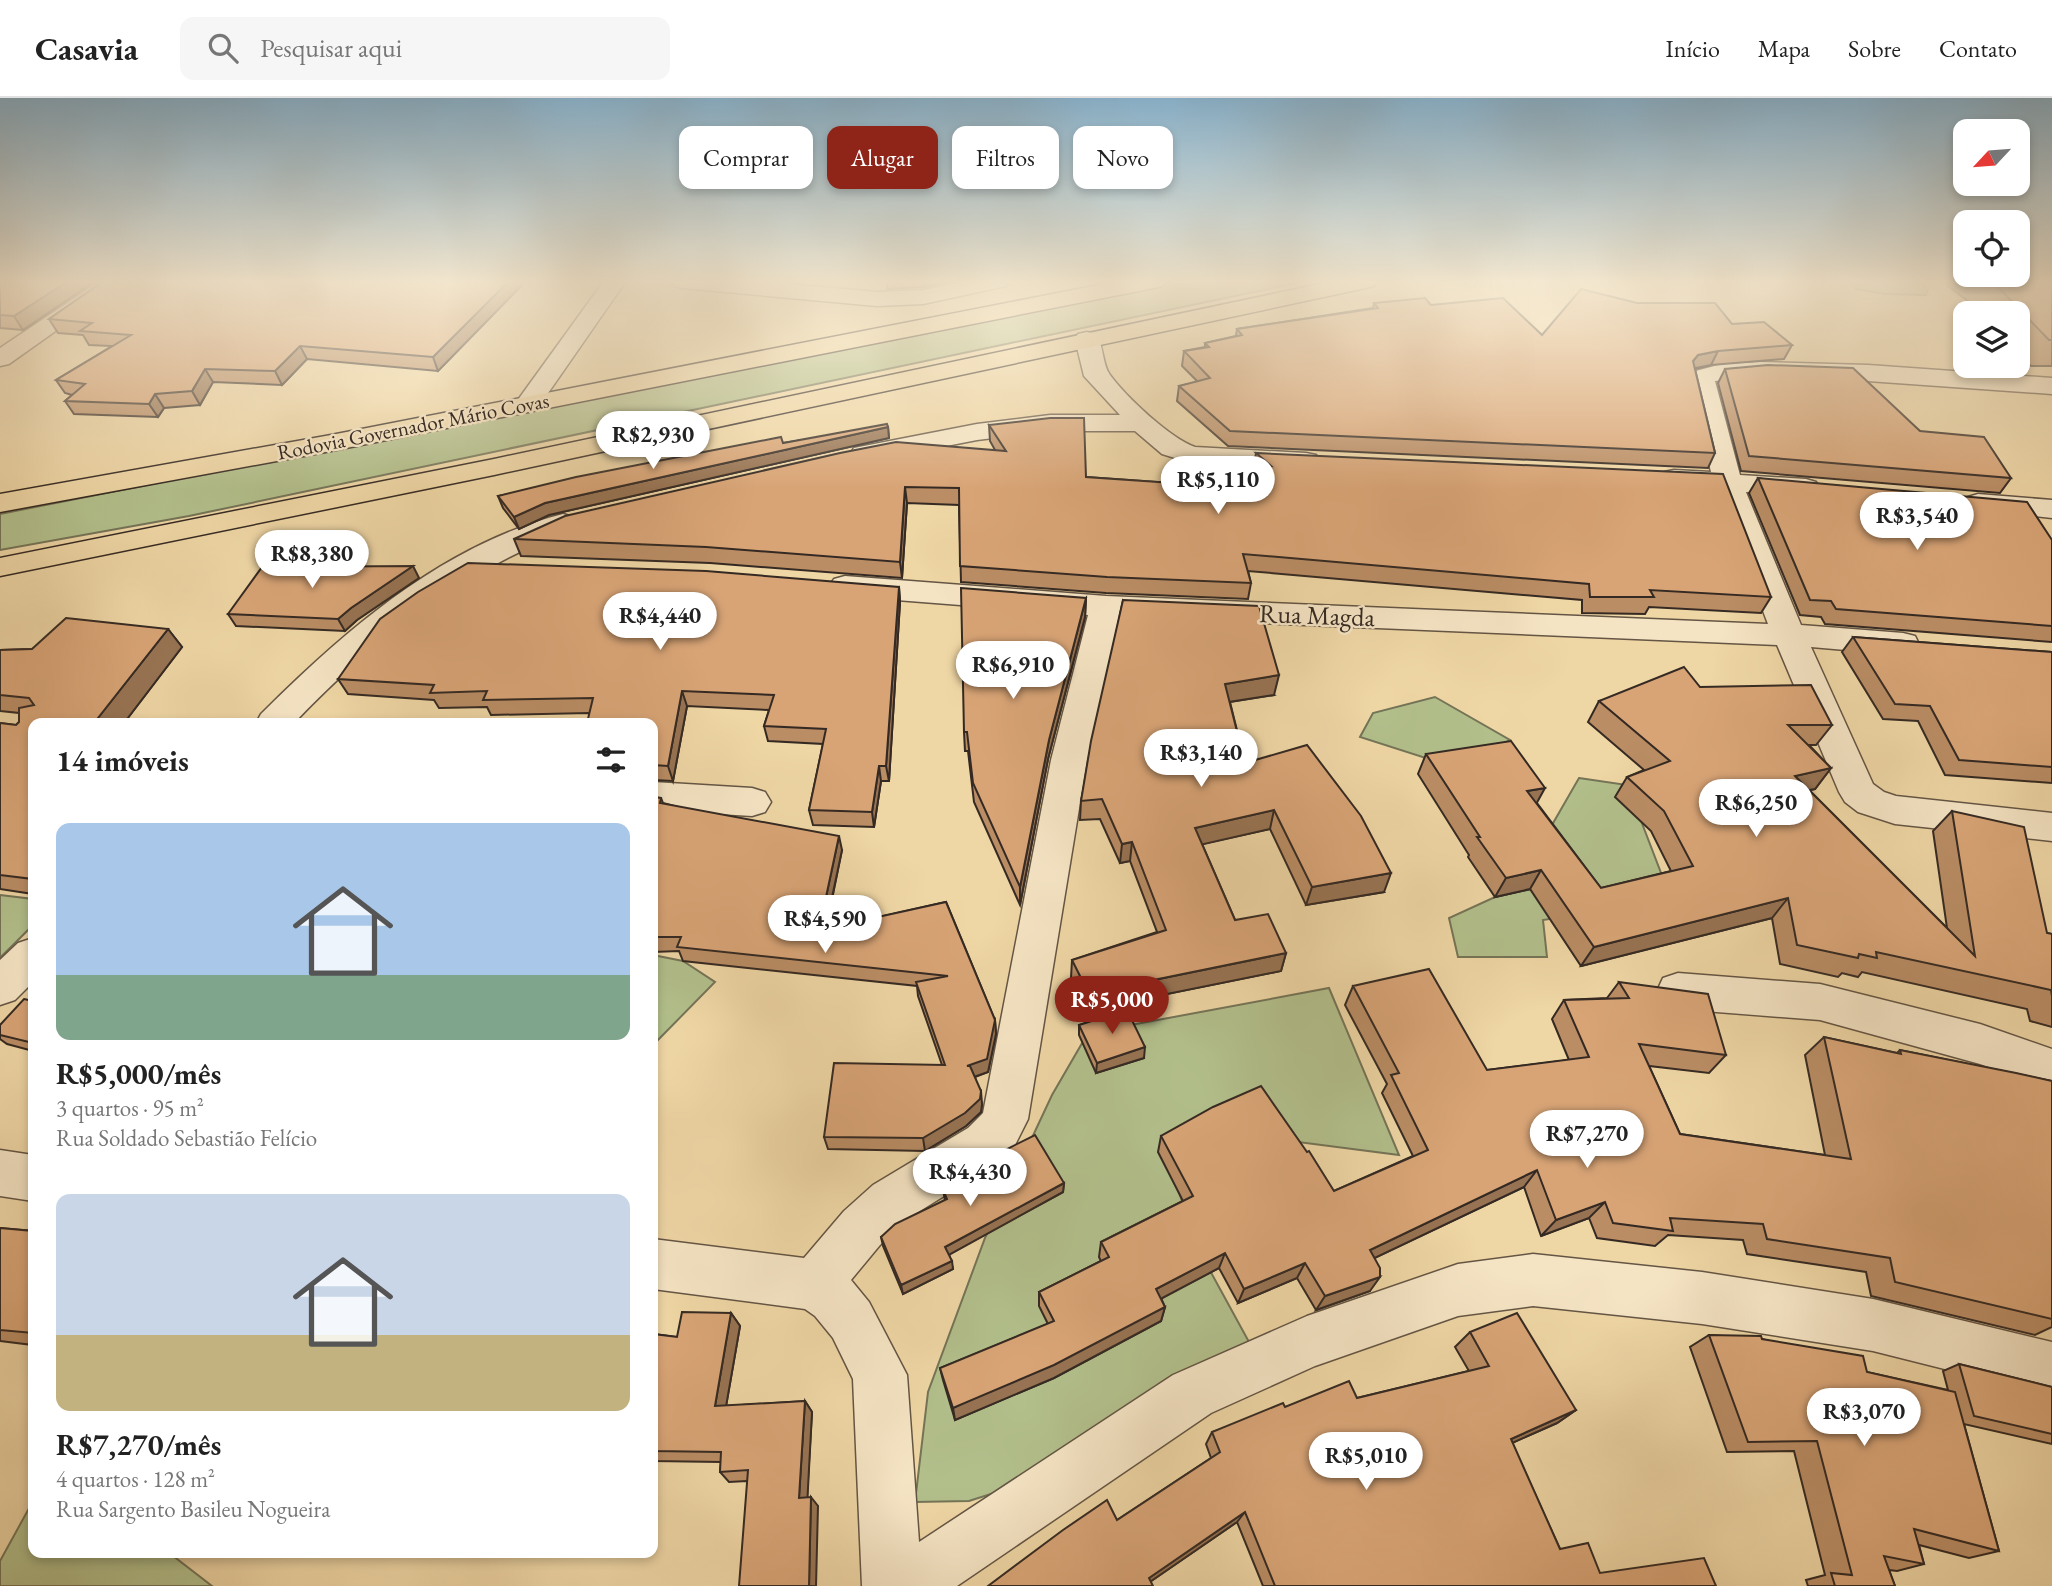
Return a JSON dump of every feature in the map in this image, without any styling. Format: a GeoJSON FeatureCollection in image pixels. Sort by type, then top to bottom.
{"type":"FeatureCollection","features":[{"type":"Feature","properties":{"kind":"highway","name":"Rodovia Governador Mário Covas"},"geometry":{"type":"LineString","coordinates":[[0,503],[800,350]]}},
{"type":"Feature","properties":{"kind":"highway"},"geometry":{"type":"LineString","coordinates":[[0,566],[508,464],[1038,350]]}},
{"type":"Feature","properties":{"kind":"street"},"geometry":{"type":"LineString","coordinates":[[528,404],[566,350]]}},
{"type":"Feature","properties":{"kind":"street"},"geometry":{"type":"LineString","coordinates":[[1090,350],[1097,376],[1142,423],[1172,448],[1191,455],[1328,462]]}},
{"type":"Feature","properties":{"kind":"street"},"geometry":{"type":"LineString","coordinates":[[2052,386],[1771,368],[1710,373],[1701,377],[1727,481],[1789,635],[1858,792],[1884,808],[2052,827]]}},
{"type":"Feature","properties":{"kind":"street"},"geometry":{"type":"LineString","coordinates":[[842,458],[977,432],[1050,423],[1142,423]]}},
{"type":"Feature","properties":{"kind":"street"},"geometry":{"type":"LineString","coordinates":[[1644,477],[1835,490]]}},
{"type":"Feature","properties":{"kind":"street"},"geometry":{"type":"LineString","coordinates":[[1957,501],[2052,509]]}},
{"type":"Feature","properties":{"kind":"street"},"geometry":{"type":"LineString","coordinates":[[278,718],[370,629],[413,598],[468,566],[521,540],[583,517]]}},
{"type":"Feature","properties":{"kind":"street"},"geometry":{"type":"LineString","coordinates":[[468,566],[522,568]]}},
{"type":"Feature","properties":{"kind":"street","name":"Rua Magda"},"geometry":{"type":"LineString","coordinates":[[819,584],[1106,606],[1789,635],[1927,645]]}},
{"type":"Feature","properties":{"kind":"street"},"geometry":{"type":"LineString","coordinates":[[814,1285],[862,1228],[890,1202],[996,1134],[1005,1119],[1069,760],[1106,606]]}},
{"type":"Feature","properties":{"kind":"street"},"geometry":{"type":"LineString","coordinates":[[658,796],[752,802]]}},
{"type":"Feature","properties":{"kind":"street"},"geometry":{"type":"LineString","coordinates":[[0,987],[28,960]]}},
{"type":"Feature","properties":{"kind":"street"},"geometry":{"type":"LineString","coordinates":[[1678,991],[1820,1002],[1980,1044],[2052,1069]]}},
{"type":"Feature","properties":{"kind":"street"},"geometry":{"type":"LineString","coordinates":[[0,1173],[28,1177]]}},
{"type":"Feature","properties":{"kind":"street"},"geometry":{"type":"LineString","coordinates":[[658,1265],[814,1285],[833,1298],[851,1320],[880,1375],[892,1586]]}},
{"type":"Feature","properties":{"kind":"street"},"geometry":{"type":"LineString","coordinates":[[905,1586],[1192,1394],[1307,1342],[1458,1290],[1534,1280],[1702,1298],[1873,1325],[2052,1369]]}},
{"type":"Feature","properties":{"kind":"green space"},"geometry":{"type":"Polygon","coordinates":[[[827,350],[976,350],[189,516],[0,550],[0,514],[827,350]]]}},
{"type":"Feature","properties":{"kind":"green space"},"geometry":{"type":"Polygon","coordinates":[[[1435,697],[1510,740],[1457,768],[1360,737],[1373,713],[1435,697]]]}},
{"type":"Feature","properties":{"kind":"green space"},"geometry":{"type":"Polygon","coordinates":[[[1579,778],[1634,786],[1635,805],[1671,899],[1543,920],[1547,957],[1458,957],[1449,918],[1495,897],[1568,881],[1552,825],[1579,778]]]}},
{"type":"Feature","properties":{"kind":"green space"},"geometry":{"type":"Polygon","coordinates":[[[0,895],[28,898],[28,930],[0,958],[0,895]]]}},
{"type":"Feature","properties":{"kind":"green space"},"geometry":{"type":"Polygon","coordinates":[[[658,956],[683,961],[715,982],[658,1040],[658,956]]]}},
{"type":"Feature","properties":{"kind":"green space"},"geometry":{"type":"Polygon","coordinates":[[[1329,988],[1399,1155],[1275,1139],[1165,1154],[1202,1256],[1249,1342],[1091,1462],[969,1501],[915,1502],[928,1392],[985,1238],[1052,1095],[1088,1033],[1329,988]]]}},
{"type":"Feature","properties":{"kind":"green space"},"geometry":{"type":"Polygon","coordinates":[[[28,1510],[28,1558],[176,1558],[212,1586],[0,1586],[0,1561],[28,1510]]]}},
{"type":"Feature","properties":{"kind":"building"},"geometry":{"type":"Polygon","coordinates":[[[105,350],[296,350],[275,371],[205,369],[192,391],[155,394],[149,404],[65,401],[85,384],[56,380],[105,350]]]}},
{"type":"Feature","properties":{"kind":"building"},"geometry":{"type":"Polygon","coordinates":[[[354,350],[440,350],[433,357],[354,350]]]}},
{"type":"Feature","properties":{"kind":"building"},"geometry":{"type":"Polygon","coordinates":[[[1725,350],[1698,355],[1693,361],[1715,453],[1230,431],[1179,386],[1210,378],[1184,351],[1725,350]]]}},
{"type":"Feature","properties":{"kind":"building"},"geometry":{"type":"Polygon","coordinates":[[[1768,365],[1853,368],[1920,431],[1984,437],[2011,478],[1749,456],[1725,369],[1768,365]]]}},
{"type":"Feature","properties":{"kind":"building"},"geometry":{"type":"Polygon","coordinates":[[[1050,418],[1084,418],[1086,477],[1172,483],[1174,459],[1271,466],[1256,453],[1723,474],[1771,597],[1650,590],[1654,597],[1590,597],[1589,584],[1243,554],[1251,583],[1107,577],[960,566],[959,488],[905,487],[900,562],[706,547],[514,539],[565,516],[896,442],[1006,451],[989,425],[1050,418]]]}},
{"type":"Feature","properties":{"kind":"building"},"geometry":{"type":"Polygon","coordinates":[[[887,424],[888,427],[545,503],[514,517],[498,496],[576,477],[781,437],[783,443],[887,424]]]}},
{"type":"Feature","properties":{"kind":"building"},"geometry":{"type":"Polygon","coordinates":[[[1758,478],[2027,502],[2052,540],[2052,626],[1836,609],[1831,601],[1810,600],[1758,478]]]}},
{"type":"Feature","properties":{"kind":"building"},"geometry":{"type":"Polygon","coordinates":[[[468,563],[706,571],[899,587],[886,766],[879,766],[872,812],[809,810],[826,729],[764,726],[774,695],[682,691],[668,766],[658,765],[658,718],[588,718],[593,698],[483,700],[487,691],[430,693],[434,685],[338,679],[380,619],[418,592],[468,563]]]}},
{"type":"Feature","properties":{"kind":"building"},"geometry":{"type":"Polygon","coordinates":[[[413,566],[338,619],[228,614],[262,567],[413,566]]]}},
{"type":"Feature","properties":{"kind":"building"},"geometry":{"type":"Polygon","coordinates":[[[961,588],[1086,598],[1049,740],[1020,887],[973,783],[967,732],[964,732],[961,588]]]}},
{"type":"Feature","properties":{"kind":"building"},"geometry":{"type":"Polygon","coordinates":[[[1123,600],[1259,606],[1279,675],[1225,684],[1245,763],[1307,745],[1361,816],[1391,873],[1312,887],[1274,810],[1195,828],[1235,920],[1268,914],[1286,953],[1139,983],[1143,990],[1095,1006],[1072,960],[1166,930],[1132,842],[1122,844],[1102,799],[1081,801],[1091,741],[1123,600]]]}},
{"type":"Feature","properties":{"kind":"building"},"geometry":{"type":"Polygon","coordinates":[[[66,618],[168,629],[98,718],[28,718],[28,878],[0,875],[0,723],[16,725],[19,722],[19,708],[34,705],[29,698],[0,695],[0,650],[32,649],[66,618]]]}},
{"type":"Feature","properties":{"kind":"building"},"geometry":{"type":"Polygon","coordinates":[[[1853,637],[2052,652],[2052,767],[1959,760],[1930,706],[1895,704],[1853,637]]]}},
{"type":"Feature","properties":{"kind":"building"},"geometry":{"type":"Polygon","coordinates":[[[1684,667],[1700,687],[1811,685],[1832,725],[1788,725],[1831,768],[1795,776],[1975,956],[1952,811],[2024,827],[2047,933],[2052,934],[2052,996],[2051,990],[1876,952],[1877,958],[1859,954],[1858,958],[1797,945],[1788,898],[1594,947],[1541,870],[1506,878],[1477,837],[1480,837],[1426,754],[1511,741],[1545,788],[1527,791],[1601,888],[1693,866],[1664,811],[1627,777],[1670,761],[1599,701],[1684,667]]]}},
{"type":"Feature","properties":{"kind":"building"},"geometry":{"type":"Polygon","coordinates":[[[658,798],[661,798],[660,803],[839,836],[819,930],[946,902],[995,1020],[987,1059],[967,1066],[970,1066],[981,1091],[980,1099],[965,1113],[923,1138],[824,1137],[834,1063],[945,1065],[916,982],[948,976],[677,947],[681,937],[658,937],[658,798]]]}},
{"type":"Feature","properties":{"kind":"building"},"geometry":{"type":"Polygon","coordinates":[[[1429,969],[1487,1070],[1589,1057],[1564,1000],[1629,998],[1619,982],[1708,994],[1726,1055],[1639,1044],[1680,1134],[1851,1159],[1824,1037],[1901,1054],[1900,1050],[2052,1081],[2052,1319],[1895,1282],[1890,1258],[1767,1239],[1763,1224],[1670,1218],[1673,1231],[1613,1223],[1605,1202],[1556,1220],[1537,1170],[1370,1250],[1380,1268],[1380,1277],[1325,1296],[1305,1263],[1244,1289],[1225,1253],[1156,1289],[1165,1307],[1054,1365],[953,1408],[940,1368],[1054,1321],[1039,1292],[1109,1257],[1101,1242],[1193,1196],[1161,1136],[1213,1107],[1261,1086],[1307,1152],[1309,1151],[1334,1191],[1428,1150],[1391,1075],[1399,1073],[1353,986],[1429,969]]]}},
{"type":"Feature","properties":{"kind":"building"},"geometry":{"type":"Polygon","coordinates":[[[24,999],[28,1000],[28,1042],[0,1035],[0,1025],[24,999]]]}},
{"type":"Feature","properties":{"kind":"building"},"geometry":{"type":"Polygon","coordinates":[[[1127,1010],[1145,1047],[1097,1063],[1079,1025],[1127,1010]]]}},
{"type":"Feature","properties":{"kind":"building"},"geometry":{"type":"Polygon","coordinates":[[[1035,1135],[1064,1183],[945,1247],[952,1261],[901,1285],[881,1237],[895,1224],[947,1199],[943,1190],[1007,1149],[1035,1135]]]}},
{"type":"Feature","properties":{"kind":"building"},"geometry":{"type":"Polygon","coordinates":[[[0,1228],[28,1231],[28,1333],[0,1330],[0,1228]]]}},
{"type":"Feature","properties":{"kind":"building"},"geometry":{"type":"Polygon","coordinates":[[[682,1312],[731,1313],[715,1406],[805,1401],[799,1498],[811,1497],[809,1586],[739,1586],[748,1470],[720,1472],[721,1452],[658,1451],[658,1335],[677,1337],[682,1312]]]}},
{"type":"Feature","properties":{"kind":"building"},"geometry":{"type":"Polygon","coordinates":[[[1517,1313],[1576,1410],[1511,1439],[1560,1549],[1588,1543],[1600,1573],[1704,1558],[1716,1586],[1275,1586],[1245,1512],[1149,1578],[1153,1586],[988,1586],[1107,1500],[1117,1520],[1220,1452],[1212,1432],[1283,1403],[1285,1407],[1349,1381],[1357,1398],[1489,1366],[1470,1332],[1517,1313]]]}},
{"type":"Feature","properties":{"kind":"building"},"geometry":{"type":"Polygon","coordinates":[[[1709,1335],[1761,1336],[1762,1339],[1863,1356],[1867,1372],[1955,1392],[1999,1551],[1914,1529],[1924,1564],[1884,1556],[1895,1586],[1835,1586],[1831,1573],[1852,1575],[1817,1441],[1748,1442],[1709,1335]]]}},
{"type":"Feature","properties":{"kind":"building"},"geometry":{"type":"Polygon","coordinates":[[[1959,1364],[2052,1387],[2052,1434],[1974,1416],[1959,1364]]]}}]}
